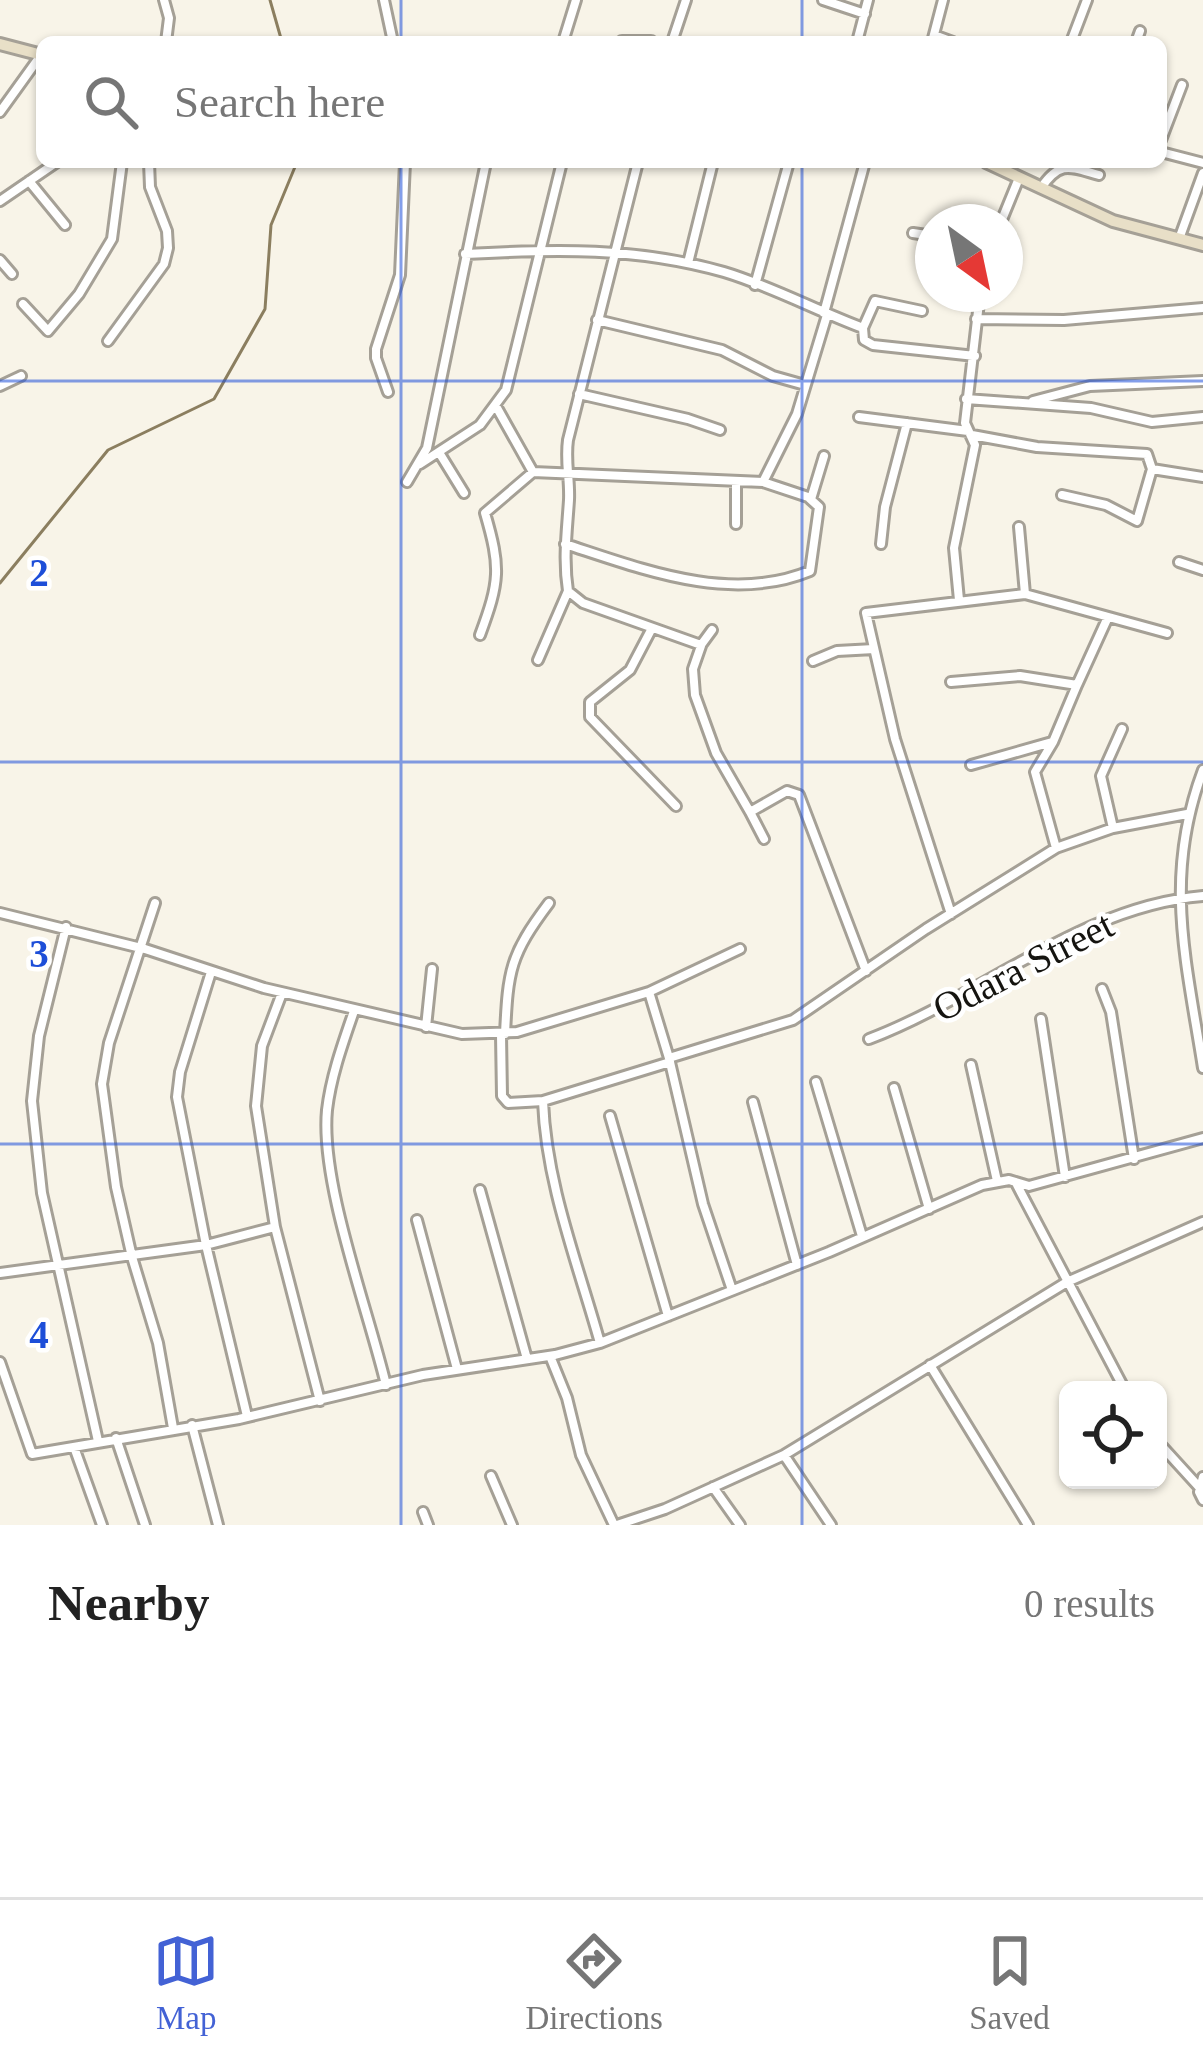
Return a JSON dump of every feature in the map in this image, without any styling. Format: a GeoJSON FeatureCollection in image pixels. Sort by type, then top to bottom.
{"type":"FeatureCollection","features":[{"type":"Feature","properties":{"kind":"street"},"geometry":{"type":"LineString","coordinates":[[164,0],[169,18],[167,36]]}},
{"type":"Feature","properties":{"kind":"street"},"geometry":{"type":"LineString","coordinates":[[384,0],[392,36]]}},
{"type":"Feature","properties":{"kind":"street"},"geometry":{"type":"LineString","coordinates":[[565,36],[576,0]]}},
{"type":"Feature","properties":{"kind":"street"},"geometry":{"type":"LineString","coordinates":[[674,36],[686,0]]}},
{"type":"Feature","properties":{"kind":"street"},"geometry":{"type":"LineString","coordinates":[[823,0],[865,14]]}},
{"type":"Feature","properties":{"kind":"street"},"geometry":{"type":"LineString","coordinates":[[859,36],[868,0]]}},
{"type":"Feature","properties":{"kind":"street"},"geometry":{"type":"LineString","coordinates":[[934,36],[943,0]]}},
{"type":"Feature","properties":{"kind":"street"},"geometry":{"type":"LineString","coordinates":[[1073,36],[1087,0]]}},
{"type":"Feature","properties":{"kind":"street"},"geometry":{"type":"LineString","coordinates":[[1138,36],[1140,31]]}},
{"type":"Feature","properties":{"kind":"street"},"geometry":{"type":"LineString","coordinates":[[0,44],[36,53]]}},
{"type":"Feature","properties":{"kind":"street"},"geometry":{"type":"LineString","coordinates":[[0,112],[36,63]]}},
{"type":"Feature","properties":{"kind":"street"},"geometry":{"type":"LineString","coordinates":[[1167,124],[1181,85]]}},
{"type":"Feature","properties":{"kind":"street"},"geometry":{"type":"LineString","coordinates":[[1167,154],[1203,163]]}},
{"type":"Feature","properties":{"kind":"street"},"geometry":{"type":"LineString","coordinates":[[0,201],[48,168]]}},
{"type":"Feature","properties":{"kind":"street"},"geometry":{"type":"LineString","coordinates":[[23,304],[48,332],[80,294],[112,239],[121,168]]}},
{"type":"Feature","properties":{"kind":"street"},"geometry":{"type":"LineString","coordinates":[[108,341],[164,264],[167,231],[154,206],[150,168]]}},
{"type":"Feature","properties":{"kind":"street"},"geometry":{"type":"LineString","coordinates":[[388,392],[376,349],[400,275],[405,168]]}},
{"type":"Feature","properties":{"kind":"street"},"geometry":{"type":"LineString","coordinates":[[406,482],[420,464],[431,429],[485,168]]}},
{"type":"Feature","properties":{"kind":"street"},"geometry":{"type":"LineString","coordinates":[[420,464],[480,425],[506,390],[561,168]]}},
{"type":"Feature","properties":{"kind":"street"},"geometry":{"type":"LineString","coordinates":[[538,660],[568,591],[568,440],[636,168]]}},
{"type":"Feature","properties":{"kind":"street"},"geometry":{"type":"LineString","coordinates":[[688,263],[712,168]]}},
{"type":"Feature","properties":{"kind":"street"},"geometry":{"type":"LineString","coordinates":[[755,284],[787,168]]}},
{"type":"Feature","properties":{"kind":"street"},"geometry":{"type":"LineString","coordinates":[[763,482],[797,414],[863,168]]}},
{"type":"Feature","properties":{"kind":"street"},"geometry":{"type":"LineString","coordinates":[[999,168],[1113,221],[1203,245]]}},
{"type":"Feature","properties":{"kind":"street"},"geometry":{"type":"LineString","coordinates":[[1008,204],[1022,168]]}},
{"type":"Feature","properties":{"kind":"street"},"geometry":{"type":"LineString","coordinates":[[1041,188],[1061,168],[1099,176]]}},
{"type":"Feature","properties":{"kind":"street"},"geometry":{"type":"LineString","coordinates":[[1179,239],[1203,173]]}},
{"type":"Feature","properties":{"kind":"street"},"geometry":{"type":"LineString","coordinates":[[29,181],[65,224]]}},
{"type":"Feature","properties":{"kind":"street"},"geometry":{"type":"LineString","coordinates":[[464,254],[615,250],[688,263],[755,284],[863,328]]}},
{"type":"Feature","properties":{"kind":"street"},"geometry":{"type":"LineString","coordinates":[[0,260],[11,274]]}},
{"type":"Feature","properties":{"kind":"street"},"geometry":{"type":"LineString","coordinates":[[915,310],[875,301],[863,328],[864,340],[873,345],[975,356]]}},
{"type":"Feature","properties":{"kind":"street"},"geometry":{"type":"LineString","coordinates":[[976,319],[1064,320],[1203,308]]}},
{"type":"Feature","properties":{"kind":"street"},"geometry":{"type":"LineString","coordinates":[[958,600],[954,548],[976,446],[966,399],[977,312]]}},
{"type":"Feature","properties":{"kind":"street"},"geometry":{"type":"LineString","coordinates":[[597,320],[722,350],[773,376],[805,385]]}},
{"type":"Feature","properties":{"kind":"street"},"geometry":{"type":"LineString","coordinates":[[0,386],[21,376]]}},
{"type":"Feature","properties":{"kind":"street"},"geometry":{"type":"LineString","coordinates":[[1030,402],[1090,386],[1203,381]]}},
{"type":"Feature","properties":{"kind":"street"},"geometry":{"type":"LineString","coordinates":[[579,394],[688,418],[720,430]]}},
{"type":"Feature","properties":{"kind":"street"},"geometry":{"type":"LineString","coordinates":[[966,399],[1105,410],[1152,422],[1203,417]]}},
{"type":"Feature","properties":{"kind":"street"},"geometry":{"type":"LineString","coordinates":[[497,408],[533,472]]}},
{"type":"Feature","properties":{"kind":"street"},"geometry":{"type":"LineString","coordinates":[[860,417],[1037,447],[1147,454],[1152,469],[1137,521],[1106,505],[1062,495]]}},
{"type":"Feature","properties":{"kind":"street"},"geometry":{"type":"LineString","coordinates":[[881,544],[907,423]]}},
{"type":"Feature","properties":{"kind":"street"},"geometry":{"type":"LineString","coordinates":[[440,454],[464,493]]}},
{"type":"Feature","properties":{"kind":"street"},"geometry":{"type":"LineString","coordinates":[[812,499],[824,456]]}},
{"type":"Feature","properties":{"kind":"street"},"geometry":{"type":"LineString","coordinates":[[1152,469],[1203,477]]}},
{"type":"Feature","properties":{"kind":"street"},"geometry":{"type":"LineString","coordinates":[[480,635],[498,570],[498,551],[485,513],[533,472],[763,482],[812,499],[818,507],[810,571],[737,586],[683,579],[565,544]]}},
{"type":"Feature","properties":{"kind":"street"},"geometry":{"type":"LineString","coordinates":[[736,483],[736,524]]}},
{"type":"Feature","properties":{"kind":"street"},"geometry":{"type":"LineString","coordinates":[[1019,527],[1025,594]]}},
{"type":"Feature","properties":{"kind":"street"},"geometry":{"type":"LineString","coordinates":[[1179,562],[1203,570]]}},
{"type":"Feature","properties":{"kind":"street"},"geometry":{"type":"LineString","coordinates":[[568,591],[583,603],[701,646]]}},
{"type":"Feature","properties":{"kind":"street"},"geometry":{"type":"LineString","coordinates":[[952,914],[895,739],[866,613],[1025,594],[1167,634]]}},
{"type":"Feature","properties":{"kind":"street"},"geometry":{"type":"LineString","coordinates":[[1056,848],[1035,772],[1108,616]]}},
{"type":"Feature","properties":{"kind":"street"},"geometry":{"type":"LineString","coordinates":[[651,630],[629,670],[590,702],[590,717],[676,806]]}},
{"type":"Feature","properties":{"kind":"street"},"geometry":{"type":"LineString","coordinates":[[712,630],[693,669],[694,695],[716,753],[764,839]]}},
{"type":"Feature","properties":{"kind":"street"},"geometry":{"type":"LineString","coordinates":[[813,661],[837,652],[874,649]]}},
{"type":"Feature","properties":{"kind":"street"},"geometry":{"type":"LineString","coordinates":[[951,682],[1020,676],[1077,685]]}},
{"type":"Feature","properties":{"kind":"street"},"geometry":{"type":"LineString","coordinates":[[1113,828],[1101,776],[1122,729]]}},
{"type":"Feature","properties":{"kind":"street"},"geometry":{"type":"LineString","coordinates":[[971,764],[1053,742]]}},
{"type":"Feature","properties":{"kind":"street"},"geometry":{"type":"LineString","coordinates":[[1203,770],[1188,810],[1179,898],[1203,1068]]}},
{"type":"Feature","properties":{"kind":"street"},"geometry":{"type":"LineString","coordinates":[[750,812],[787,791],[799,795],[866,971]]}},
{"type":"Feature","properties":{"kind":"street"},"geometry":{"type":"LineString","coordinates":[[549,903],[520,941],[511,964],[503,1035],[502,1096],[508,1102],[543,1101],[793,1020],[1056,848],[1113,828],[1203,808]]}},
{"type":"Feature","properties":{"kind":"street","name":"Odara Street"},"geometry":{"type":"LineString","coordinates":[[868,1040],[911,1023],[1063,940],[1124,914],[1203,896]]}},
{"type":"Feature","properties":{"kind":"street"},"geometry":{"type":"LineString","coordinates":[[155,903],[109,1043],[102,1084],[132,1257],[158,1343],[173,1428]]}},
{"type":"Feature","properties":{"kind":"street"},"geometry":{"type":"LineString","coordinates":[[0,913],[142,948],[282,993],[462,1034],[503,1035],[649,992],[740,949]]}},
{"type":"Feature","properties":{"kind":"street"},"geometry":{"type":"LineString","coordinates":[[66,927],[38,1036],[32,1101],[42,1193],[98,1441]]}},
{"type":"Feature","properties":{"kind":"street"},"geometry":{"type":"LineString","coordinates":[[426,1028],[432,969]]}},
{"type":"Feature","properties":{"kind":"street"},"geometry":{"type":"LineString","coordinates":[[211,972],[177,1097],[247,1416]]}},
{"type":"Feature","properties":{"kind":"street"},"geometry":{"type":"LineString","coordinates":[[1102,989],[1111,1012],[1134,1159]]}},
{"type":"Feature","properties":{"kind":"street"},"geometry":{"type":"LineString","coordinates":[[649,992],[703,1204],[732,1291]]}},
{"type":"Feature","properties":{"kind":"street"},"geometry":{"type":"LineString","coordinates":[[282,993],[265,1034],[256,1085],[275,1227],[320,1401]]}},
{"type":"Feature","properties":{"kind":"street"},"geometry":{"type":"LineString","coordinates":[[354,1011],[332,1084],[327,1137],[339,1207],[386,1384]]}},
{"type":"Feature","properties":{"kind":"street"},"geometry":{"type":"LineString","coordinates":[[1041,1019],[1065,1177]]}},
{"type":"Feature","properties":{"kind":"street"},"geometry":{"type":"LineString","coordinates":[[971,1065],[997,1181]]}},
{"type":"Feature","properties":{"kind":"street"},"geometry":{"type":"LineString","coordinates":[[816,1082],[862,1236]]}},
{"type":"Feature","properties":{"kind":"street"},"geometry":{"type":"LineString","coordinates":[[893,1088],[928,1209]]}},
{"type":"Feature","properties":{"kind":"street"},"geometry":{"type":"LineString","coordinates":[[543,1101],[554,1185],[600,1343]]}},
{"type":"Feature","properties":{"kind":"street"},"geometry":{"type":"LineString","coordinates":[[753,1102],[797,1265]]}},
{"type":"Feature","properties":{"kind":"street"},"geometry":{"type":"LineString","coordinates":[[610,1116],[668,1316]]}},
{"type":"Feature","properties":{"kind":"street"},"geometry":{"type":"LineString","coordinates":[[0,1362],[29,1453],[37,1455],[247,1416],[600,1343],[997,1181],[1017,1185],[1065,1177],[1203,1138]]}},
{"type":"Feature","properties":{"kind":"street"},"geometry":{"type":"LineString","coordinates":[[1017,1185],[1120,1381]]}},
{"type":"Feature","properties":{"kind":"street"},"geometry":{"type":"LineString","coordinates":[[480,1190],[527,1359]]}},
{"type":"Feature","properties":{"kind":"street"},"geometry":{"type":"LineString","coordinates":[[417,1220],[457,1370]]}},
{"type":"Feature","properties":{"kind":"street"},"geometry":{"type":"LineString","coordinates":[[550,1355],[581,1455],[615,1525],[648,1520],[784,1455],[1067,1282],[1203,1222]]}},
{"type":"Feature","properties":{"kind":"street"},"geometry":{"type":"LineString","coordinates":[[0,1274],[206,1245],[275,1227]]}},
{"type":"Feature","properties":{"kind":"street"},"geometry":{"type":"LineString","coordinates":[[930,1365],[1028,1525]]}},
{"type":"Feature","properties":{"kind":"street"},"geometry":{"type":"LineString","coordinates":[[192,1425],[218,1525]]}},
{"type":"Feature","properties":{"kind":"street"},"geometry":{"type":"LineString","coordinates":[[116,1438],[145,1525]]}},
{"type":"Feature","properties":{"kind":"street"},"geometry":{"type":"LineString","coordinates":[[74,1447],[102,1525]]}},
{"type":"Feature","properties":{"kind":"street"},"geometry":{"type":"LineString","coordinates":[[1167,1450],[1201,1482],[1203,1500]]}},
{"type":"Feature","properties":{"kind":"street"},"geometry":{"type":"LineString","coordinates":[[784,1455],[831,1525]]}},
{"type":"Feature","properties":{"kind":"street"},"geometry":{"type":"LineString","coordinates":[[491,1476],[512,1525]]}},
{"type":"Feature","properties":{"kind":"street"},"geometry":{"type":"LineString","coordinates":[[713,1487],[740,1525]]}},
{"type":"Feature","properties":{"kind":"street"},"geometry":{"type":"LineString","coordinates":[[423,1512],[428,1525]]}},
{"type":"Feature","properties":{"kind":"waterway"},"geometry":{"type":"LineString","coordinates":[[270,0],[280,36]]}},
{"type":"Feature","properties":{"kind":"waterway"},"geometry":{"type":"LineString","coordinates":[[0,583],[108,450],[214,399],[265,309],[271,225],[295,168]]}}]}
